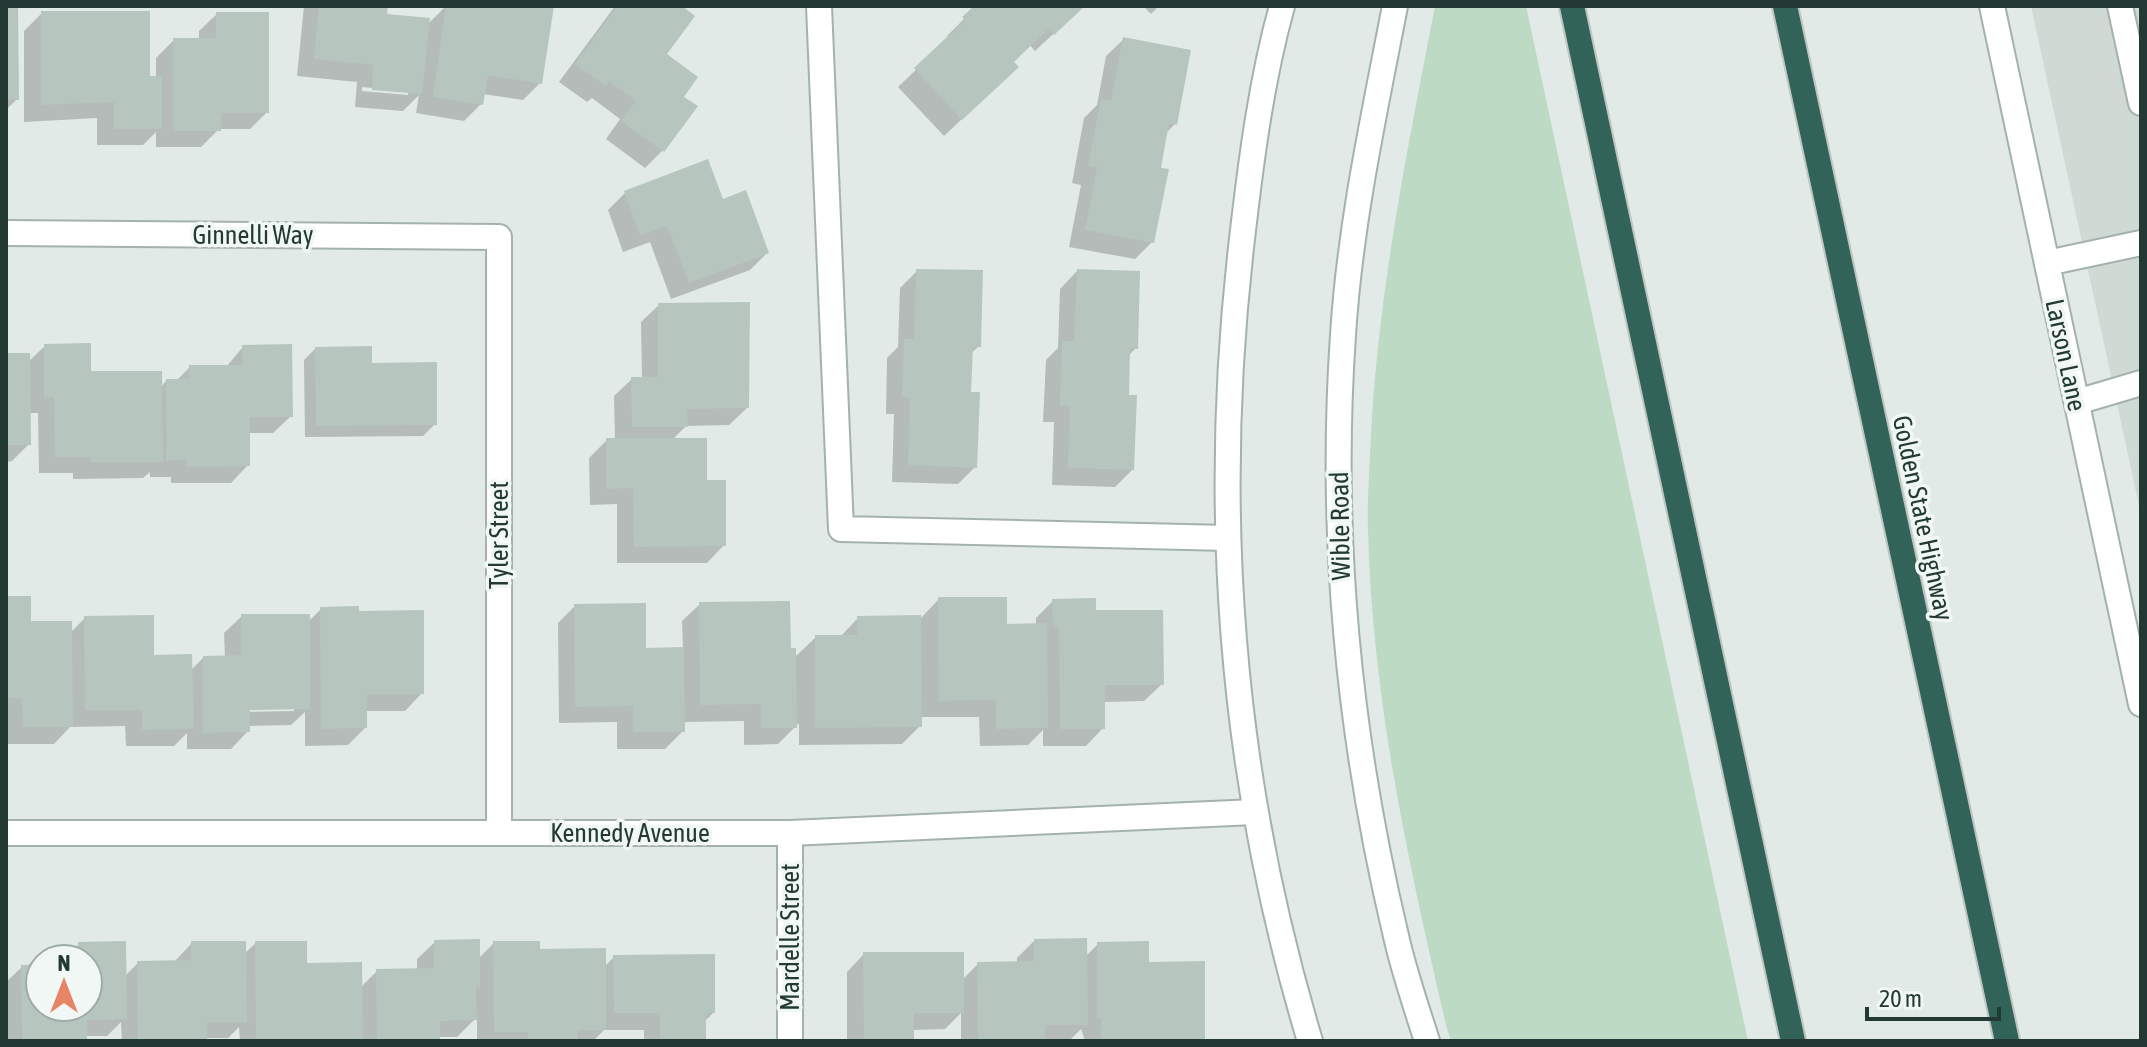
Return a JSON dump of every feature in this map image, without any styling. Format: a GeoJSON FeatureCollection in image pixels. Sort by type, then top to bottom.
{"type":"FeatureCollection","features":[{"type":"Feature","properties":{"kind":"highway"},"geometry":{"type":"LineString","coordinates":[[1572,6],[1793,1041]]}},
{"type":"Feature","properties":{"kind":"highway","name":"Golden State Highway"},"geometry":{"type":"LineString","coordinates":[[1785,6],[2007,1041]]}},
{"type":"Feature","properties":{"kind":"street"},"geometry":{"type":"LineString","coordinates":[[819,6],[841,529],[1228,538]]}},
{"type":"Feature","properties":{"kind":"street"},"geometry":{"type":"LineString","coordinates":[[1282,6],[1252,152],[1232,325],[1226,464],[1228,538],[1241,712],[1255,812],[1288,967],[1310,1041]]}},
{"type":"Feature","properties":{"kind":"street","name":"Wible Road"},"geometry":{"type":"LineString","coordinates":[[1395,6],[1363,169],[1343,333],[1338,465],[1342,597],[1355,728],[1365,792],[1396,939],[1427,1041]]}},
{"type":"Feature","properties":{"kind":"street","name":"Larson Lane"},"geometry":{"type":"LineString","coordinates":[[1992,6],[2077,402],[2135,649],[2141,704]]}},
{"type":"Feature","properties":{"kind":"street"},"geometry":{"type":"LineString","coordinates":[[2120,6],[2141,103]]}},
{"type":"Feature","properties":{"kind":"street","name":"Ginnelli Way"},"geometry":{"type":"LineString","coordinates":[[6,233],[499,237]]}},
{"type":"Feature","properties":{"kind":"street","name":"Tyler Street"},"geometry":{"type":"LineString","coordinates":[[499,237],[499,833]]}},
{"type":"Feature","properties":{"kind":"street"},"geometry":{"type":"LineString","coordinates":[[2047,263],[2141,243]]}},
{"type":"Feature","properties":{"kind":"street"},"geometry":{"type":"LineString","coordinates":[[2077,402],[2141,383]]}},
{"type":"Feature","properties":{"kind":"street","name":"Kennedy Avenue"},"geometry":{"type":"LineString","coordinates":[[6,833],[790,833],[1255,812]]}},
{"type":"Feature","properties":{"kind":"street","name":"Mardelle Street"},"geometry":{"type":"LineString","coordinates":[[790,833],[790,1041]]}},
{"type":"Feature","properties":{"kind":"shaded area"},"geometry":{"type":"Polygon","coordinates":[[[2031,6],[2141,6],[2141,515],[2031,6]]]}},
{"type":"Feature","properties":{"kind":"green space"},"geometry":{"type":"Polygon","coordinates":[[[1435,6],[1526,6],[1748,1041],[1451,1041],[1446,1025],[1418,902],[1384,717],[1371,592],[1368,520],[1373,399],[1386,286],[1403,174],[1435,6]]]}},
{"type":"Feature","properties":{"kind":"building"},"geometry":{"type":"Polygon","coordinates":[[[6,6],[18,6],[19,100],[6,100],[6,6]]]}},
{"type":"Feature","properties":{"kind":"building"},"geometry":{"type":"Polygon","coordinates":[[[319,6],[388,6],[387,14],[430,18],[422,94],[372,90],[373,65],[314,59],[319,6]]]}},
{"type":"Feature","properties":{"kind":"building"},"geometry":{"type":"Polygon","coordinates":[[[446,6],[554,6],[542,84],[488,75],[483,105],[433,97],[446,6]]]}},
{"type":"Feature","properties":{"kind":"building"},"geometry":{"type":"Polygon","coordinates":[[[617,6],[682,6],[695,16],[667,54],[698,77],[684,97],[698,106],[664,152],[621,121],[636,101],[609,81],[606,86],[575,64],[617,6]]]}},
{"type":"Feature","properties":{"kind":"building"},"geometry":{"type":"Polygon","coordinates":[[[974,6],[1085,6],[1054,35],[1048,29],[1014,62],[1019,67],[962,120],[914,68],[965,20],[962,17],[974,6]]]}},
{"type":"Feature","properties":{"kind":"building"},"geometry":{"type":"Polygon","coordinates":[[[41,11],[150,11],[150,76],[162,76],[162,129],[114,129],[114,102],[41,105],[41,11]]]}},
{"type":"Feature","properties":{"kind":"building"},"geometry":{"type":"Polygon","coordinates":[[[216,12],[269,12],[269,113],[221,113],[221,131],[173,131],[173,38],[216,38],[216,12]]]}},
{"type":"Feature","properties":{"kind":"building"},"geometry":{"type":"Polygon","coordinates":[[[1123,37],[1191,50],[1177,125],[1169,123],[1161,168],[1169,169],[1154,243],[1085,230],[1097,168],[1088,166],[1101,99],[1111,100],[1123,37]]]}},
{"type":"Feature","properties":{"kind":"building"},"geometry":{"type":"Polygon","coordinates":[[[708,159],[723,199],[746,190],[769,253],[689,283],[667,226],[640,236],[624,191],[708,159]]]}},
{"type":"Feature","properties":{"kind":"building"},"geometry":{"type":"Polygon","coordinates":[[[916,269],[983,270],[981,347],[973,347],[971,392],[980,392],[977,468],[908,465],[910,398],[902,397],[904,339],[914,339],[916,269]]]}},
{"type":"Feature","properties":{"kind":"building"},"geometry":{"type":"Polygon","coordinates":[[[1077,269],[1140,271],[1138,349],[1130,348],[1129,395],[1137,395],[1134,470],[1068,468],[1070,406],[1060,406],[1062,341],[1074,341],[1077,269]]]}},
{"type":"Feature","properties":{"kind":"building"},"geometry":{"type":"Polygon","coordinates":[[[750,302],[749,408],[687,409],[688,427],[632,427],[631,377],[658,377],[658,303],[750,302]]]}},
{"type":"Feature","properties":{"kind":"building"},"geometry":{"type":"Polygon","coordinates":[[[91,343],[91,371],[162,371],[163,462],[90,462],[90,457],[55,457],[54,397],[44,397],[44,344],[91,343]]]}},
{"type":"Feature","properties":{"kind":"building"},"geometry":{"type":"Polygon","coordinates":[[[292,344],[293,417],[250,417],[250,466],[187,467],[187,460],[166,461],[166,379],[189,379],[189,365],[243,365],[242,345],[292,344]]]}},
{"type":"Feature","properties":{"kind":"building"},"geometry":{"type":"Polygon","coordinates":[[[372,346],[372,363],[437,362],[437,425],[316,426],[315,347],[372,346]]]}},
{"type":"Feature","properties":{"kind":"building"},"geometry":{"type":"Polygon","coordinates":[[[6,353],[30,353],[31,445],[6,445],[6,353]]]}},
{"type":"Feature","properties":{"kind":"building"},"geometry":{"type":"Polygon","coordinates":[[[606,438],[707,438],[707,480],[726,480],[726,546],[634,547],[633,488],[606,489],[606,438]]]}},
{"type":"Feature","properties":{"kind":"building"},"geometry":{"type":"Polygon","coordinates":[[[6,596],[31,596],[31,621],[72,621],[73,727],[23,727],[22,698],[6,698],[6,596]]]}},
{"type":"Feature","properties":{"kind":"building"},"geometry":{"type":"Polygon","coordinates":[[[938,597],[1007,597],[1007,624],[1047,623],[1048,728],[996,729],[996,700],[939,701],[938,597]]]}},
{"type":"Feature","properties":{"kind":"building"},"geometry":{"type":"Polygon","coordinates":[[[1096,598],[1096,610],[1163,610],[1164,685],[1105,685],[1105,729],[1060,729],[1059,627],[1053,627],[1052,599],[1096,598]]]}},
{"type":"Feature","properties":{"kind":"building"},"geometry":{"type":"Polygon","coordinates":[[[790,601],[791,648],[796,648],[797,728],[761,728],[761,704],[700,705],[699,602],[790,601]]]}},
{"type":"Feature","properties":{"kind":"building"},"geometry":{"type":"Polygon","coordinates":[[[646,603],[646,648],[684,647],[685,732],[633,732],[633,706],[575,707],[574,604],[646,603]]]}},
{"type":"Feature","properties":{"kind":"building"},"geometry":{"type":"Polygon","coordinates":[[[359,606],[359,611],[424,610],[424,694],[367,694],[367,728],[321,729],[320,607],[359,606]]]}},
{"type":"Feature","properties":{"kind":"building"},"geometry":{"type":"Polygon","coordinates":[[[241,614],[310,614],[310,709],[250,710],[250,732],[203,733],[203,656],[241,655],[241,614]]]}},
{"type":"Feature","properties":{"kind":"building"},"geometry":{"type":"Polygon","coordinates":[[[154,615],[154,655],[192,654],[194,729],[142,730],[142,710],[85,710],[84,616],[154,615]]]}},
{"type":"Feature","properties":{"kind":"building"},"geometry":{"type":"Polygon","coordinates":[[[921,615],[922,727],[815,728],[815,635],[857,635],[857,616],[921,615]]]}},
{"type":"Feature","properties":{"kind":"building"},"geometry":{"type":"Polygon","coordinates":[[[1087,938],[1088,1025],[1045,1025],[1045,1041],[978,1041],[977,962],[1034,961],[1034,939],[1087,938]]]}},
{"type":"Feature","properties":{"kind":"building"},"geometry":{"type":"Polygon","coordinates":[[[480,939],[477,1020],[440,1021],[440,1041],[377,1041],[376,969],[434,968],[434,940],[480,939]]]}},
{"type":"Feature","properties":{"kind":"building"},"geometry":{"type":"Polygon","coordinates":[[[126,941],[127,1019],[104,1020],[104,943],[78,942],[126,941]]]}},
{"type":"Feature","properties":{"kind":"building"},"geometry":{"type":"Polygon","coordinates":[[[191,941],[246,941],[247,1022],[207,1022],[207,1041],[138,1041],[137,961],[191,960],[191,941]]]}},
{"type":"Feature","properties":{"kind":"building"},"geometry":{"type":"Polygon","coordinates":[[[255,941],[307,941],[307,963],[362,962],[363,1041],[256,1041],[255,941]]]}},
{"type":"Feature","properties":{"kind":"building"},"geometry":{"type":"Polygon","coordinates":[[[493,941],[540,941],[540,949],[606,948],[606,1030],[578,1030],[578,1041],[528,1041],[528,1032],[494,1032],[493,941]]]}},
{"type":"Feature","properties":{"kind":"building"},"geometry":{"type":"Polygon","coordinates":[[[1149,941],[1149,962],[1205,961],[1205,1041],[1101,1041],[1101,1018],[1097,1018],[1097,942],[1149,941]]]}},
{"type":"Feature","properties":{"kind":"building"},"geometry":{"type":"Polygon","coordinates":[[[863,952],[964,952],[964,1013],[914,1013],[914,1041],[864,1041],[863,952]]]}},
{"type":"Feature","properties":{"kind":"building"},"geometry":{"type":"Polygon","coordinates":[[[715,954],[715,1013],[706,1013],[706,1041],[660,1041],[660,1013],[614,1013],[613,955],[715,954]]]}},
{"type":"Feature","properties":{"kind":"building"},"geometry":{"type":"Polygon","coordinates":[[[21,965],[24,965],[24,1023],[87,1023],[87,1041],[22,1041],[21,965]]]}}]}
